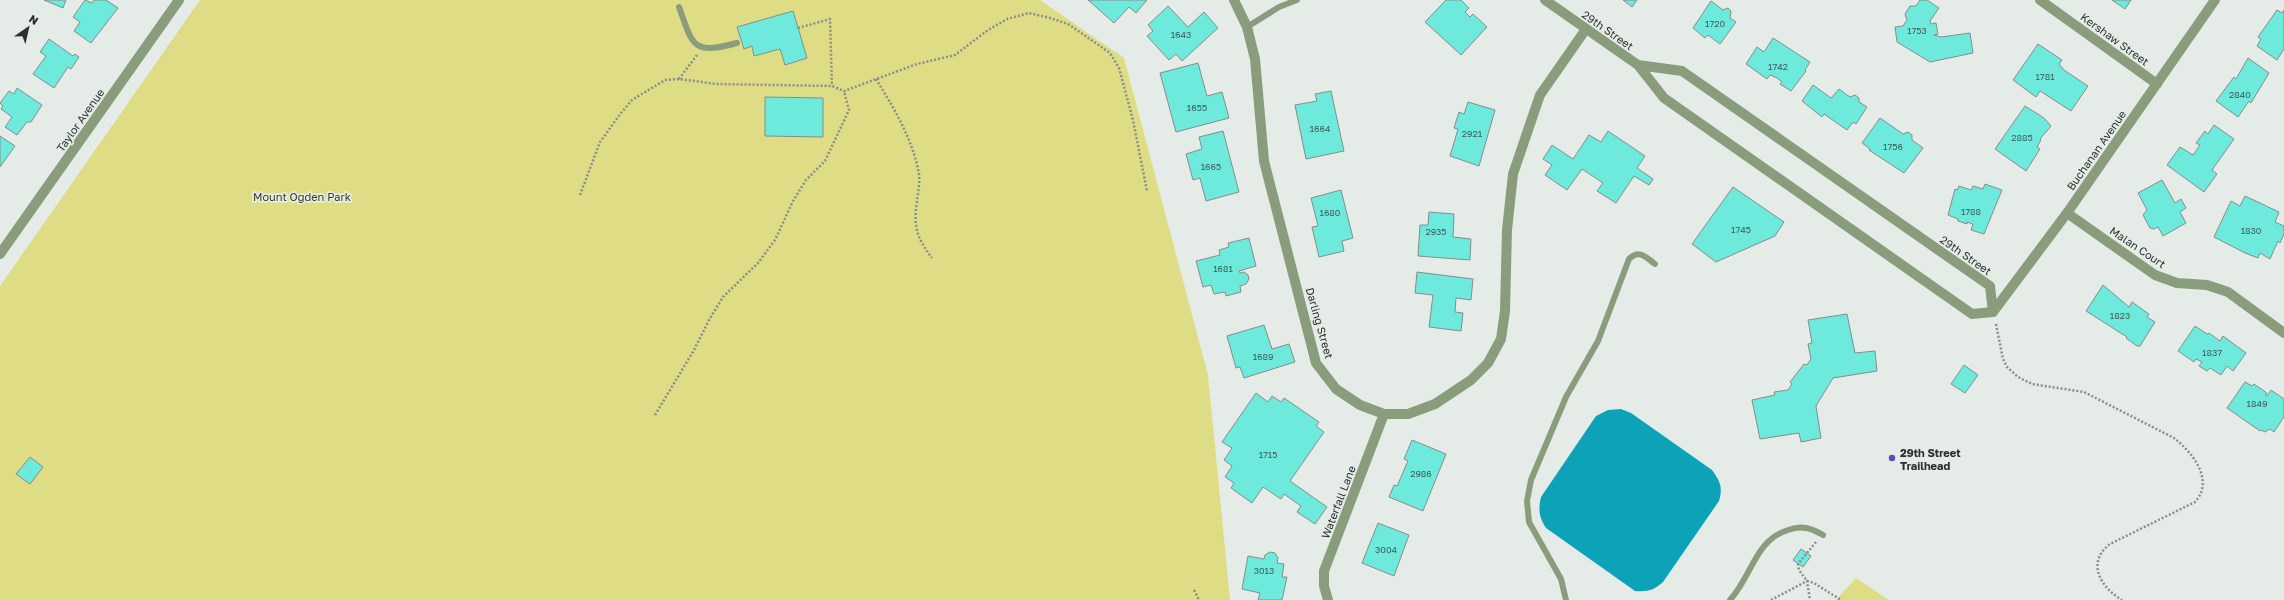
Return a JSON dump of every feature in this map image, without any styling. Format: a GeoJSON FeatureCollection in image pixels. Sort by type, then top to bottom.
{"type":"FeatureCollection","features":[{"type":"Feature","properties":{"kind":"street","name":"Taylor Avenue"},"geometry":{"type":"LineString","coordinates":[[0,254],[178,0]]}},
{"type":"Feature","properties":{"kind":"street","name":"Darling Street"},"geometry":{"type":"LineString","coordinates":[[1234,0],[1247,27],[1256,59],[1264,161],[1316,363],[1336,389],[1360,405],[1384,414],[1408,414],[1435,404],[1471,380],[1488,363],[1501,339],[1505,311],[1507,230],[1513,174],[1540,95],[1586,29]]}},
{"type":"Feature","properties":{"kind":"street","name":"29th Street"},"geometry":{"type":"LineString","coordinates":[[1545,0],[1638,65],[1664,98],[1972,314],[1993,312],[1990,286],[1682,71],[1638,65]]}},
{"type":"Feature","properties":{"kind":"street","name":"Kershaw Street"},"geometry":{"type":"LineString","coordinates":[[2040,0],[2157,84]]}},
{"type":"Feature","properties":{"kind":"street","name":"Buchanan Avenue"},"geometry":{"type":"LineString","coordinates":[[1993,312],[2067,213],[2216,0]]}},
{"type":"Feature","properties":{"kind":"street","name":"Malan Court"},"geometry":{"type":"LineString","coordinates":[[2067,213],[2155,275],[2177,283],[2207,285],[2228,292],[2284,333]]}},
{"type":"Feature","properties":{"kind":"street","name":"Waterfall Lane"},"geometry":{"type":"LineString","coordinates":[[1328,600],[1324,586],[1324,571],[1384,414]]}},
{"type":"Feature","properties":{"kind":"lane"},"geometry":{"type":"LineString","coordinates":[[1247,27],[1279,7],[1297,0]]}},
{"type":"Feature","properties":{"kind":"lane"},"geometry":{"type":"LineString","coordinates":[[679,7],[691,39],[702,49],[713,50],[737,43]]}},
{"type":"Feature","properties":{"kind":"lane"},"geometry":{"type":"LineString","coordinates":[[1566,600],[1561,579],[1529,522],[1527,512],[1528,492],[1566,397],[1598,341],[1629,259],[1634,254],[1638,253],[1655,264]]}},
{"type":"Feature","properties":{"kind":"lane"},"geometry":{"type":"LineString","coordinates":[[1730,600],[1744,581],[1769,539],[1777,534],[1801,527],[1813,529],[1823,535]]}},
{"type":"Feature","properties":{"kind":"path"},"geometry":{"type":"LineString","coordinates":[[580,195],[600,142],[621,113],[632,100],[646,90],[665,80],[679,79],[717,84],[832,86],[844,91],[917,64],[955,55],[988,30],[1007,19],[1028,13],[1068,24],[1110,53],[1119,68],[1133,120],[1147,191]]}},
{"type":"Feature","properties":{"kind":"path"},"geometry":{"type":"LineString","coordinates":[[798,28],[830,19],[832,86]]}},
{"type":"Feature","properties":{"kind":"path"},"geometry":{"type":"LineString","coordinates":[[679,79],[702,49]]}},
{"type":"Feature","properties":{"kind":"path"},"geometry":{"type":"LineString","coordinates":[[876,79],[893,108],[916,158],[919,176],[915,213],[916,231],[919,240],[932,258]]}},
{"type":"Feature","properties":{"kind":"path"},"geometry":{"type":"LineString","coordinates":[[655,414],[694,350],[709,320],[723,297],[758,262],[775,240],[803,186],[825,161],[849,110],[844,91]]}},
{"type":"Feature","properties":{"kind":"path"},"geometry":{"type":"LineString","coordinates":[[1993,312],[2003,359],[2013,374],[2032,384],[2084,392],[2174,438],[2196,459],[2201,471],[2202,486],[2201,493],[2195,502],[2110,544],[2100,554],[2096,562],[2097,570],[2102,581],[2122,600]]}},
{"type":"Feature","properties":{"kind":"path"},"geometry":{"type":"LineString","coordinates":[[1810,600],[1807,581],[1799,570],[1798,564],[1823,535]]}},
{"type":"Feature","properties":{"kind":"path"},"geometry":{"type":"LineString","coordinates":[[1771,600],[1807,581],[1814,583],[1841,600]]}},
{"type":"Feature","properties":{"kind":"path"},"geometry":{"type":"LineString","coordinates":[[1194,590],[1199,600]]}},
{"type":"Feature","properties":{"kind":"green space","name":"Mount Ogden Park"},"geometry":{"type":"Polygon","coordinates":[[[200,0],[1040,0],[1124,58],[1208,375],[1230,600],[0,600],[0,286],[200,0]]]}},
{"type":"Feature","properties":{"kind":"green space"},"geometry":{"type":"Polygon","coordinates":[[[1856,578],[1889,600],[1836,600],[1856,578]]]}},
{"type":"Feature","properties":{"kind":"water"},"geometry":{"type":"Polygon","coordinates":[[[1621,409],[1631,413],[1712,470],[1719,481],[1721,488],[1719,501],[1663,582],[1654,589],[1647,591],[1635,591],[1546,528],[1540,513],[1541,497],[1596,416],[1608,410],[1621,409]]]}},
{"type":"Feature","properties":{"kind":"building"},"geometry":{"type":"Polygon","coordinates":[[[44,0],[66,0],[63,8],[44,0]]]}},
{"type":"Feature","properties":{"kind":"building"},"geometry":{"type":"Polygon","coordinates":[[[85,0],[92,3],[94,0],[106,0],[118,8],[91,43],[74,31],[80,22],[73,17],[85,0]]]}},
{"type":"Feature","properties":{"kind":"building"},"geometry":{"type":"Polygon","coordinates":[[[1088,0],[1147,0],[1136,13],[1129,7],[1114,23],[1088,0]]]}},
{"type":"Feature","properties":{"kind":"building"},"geometry":{"type":"Polygon","coordinates":[[[1446,0],[1461,0],[1469,8],[1465,12],[1470,17],[1473,14],[1487,27],[1461,55],[1425,22],[1446,0]]]}},
{"type":"Feature","properties":{"kind":"building"},"geometry":{"type":"Polygon","coordinates":[[[1623,0],[1637,0],[1632,7],[1623,0]]]}},
{"type":"Feature","properties":{"kind":"building"},"geometry":{"type":"Polygon","coordinates":[[[1920,0],[1927,0],[1939,8],[1930,21],[1931,24],[1936,23],[1938,34],[1934,35],[1941,37],[1970,33],[1973,53],[1930,62],[1897,42],[1895,27],[1903,26],[1907,20],[1905,14],[1910,6],[1916,6],[1920,0]]]}},
{"type":"Feature","properties":{"kind":"building"},"geometry":{"type":"Polygon","coordinates":[[[2112,0],[2131,0],[2125,9],[2112,0]]]}},
{"type":"Feature","properties":{"kind":"building"},"geometry":{"type":"Polygon","coordinates":[[[1711,1],[1723,10],[1728,8],[1731,11],[1730,18],[1736,22],[1720,44],[1708,35],[1705,38],[1693,28],[1711,1]]]}},
{"type":"Feature","properties":{"kind":"building"},"geometry":{"type":"Polygon","coordinates":[[[1168,6],[1188,27],[1204,12],[1218,28],[1182,61],[1176,54],[1169,60],[1147,36],[1153,31],[1148,25],[1168,6]]]}},
{"type":"Feature","properties":{"kind":"building"},"geometry":{"type":"Polygon","coordinates":[[[2277,10],[2282,13],[2284,10],[2284,49],[2277,60],[2257,46],[2261,39],[2258,37],[2277,10]]]}},
{"type":"Feature","properties":{"kind":"building"},"geometry":{"type":"Polygon","coordinates":[[[793,11],[807,58],[785,65],[780,49],[754,56],[752,46],[744,49],[737,27],[793,11]]]}},
{"type":"Feature","properties":{"kind":"building"},"geometry":{"type":"Polygon","coordinates":[[[1773,38],[1810,62],[1805,70],[1806,71],[1791,91],[1780,84],[1782,82],[1777,78],[1770,75],[1767,79],[1746,64],[1757,47],[1764,52],[1773,38]]]}},
{"type":"Feature","properties":{"kind":"building"},"geometry":{"type":"Polygon","coordinates":[[[49,39],[73,56],[75,54],[79,57],[71,69],[68,67],[54,88],[33,74],[46,56],[40,52],[49,39]]]}},
{"type":"Feature","properties":{"kind":"building"},"geometry":{"type":"Polygon","coordinates":[[[2038,44],[2062,60],[2059,64],[2064,70],[2088,86],[2071,111],[2040,91],[2036,97],[2013,80],[2038,44]]]}},
{"type":"Feature","properties":{"kind":"building"},"geometry":{"type":"Polygon","coordinates":[[[2248,58],[2269,73],[2251,103],[2249,101],[2238,117],[2216,101],[2234,77],[2236,79],[2248,58]]]}},
{"type":"Feature","properties":{"kind":"building"},"geometry":{"type":"Polygon","coordinates":[[[1198,63],[1207,96],[1222,92],[1229,118],[1176,132],[1160,73],[1198,63]]]}},
{"type":"Feature","properties":{"kind":"building"},"geometry":{"type":"Polygon","coordinates":[[[1813,85],[1831,98],[1839,89],[1850,97],[1855,95],[1859,98],[1859,102],[1867,107],[1856,124],[1853,122],[1847,130],[1824,114],[1822,117],[1802,101],[1813,85]]]}},
{"type":"Feature","properties":{"kind":"building"},"geometry":{"type":"Polygon","coordinates":[[[17,88],[42,105],[31,122],[27,122],[17,135],[5,127],[12,117],[1,109],[3,106],[0,103],[9,91],[14,94],[17,88]]]}},
{"type":"Feature","properties":{"kind":"building"},"geometry":{"type":"Polygon","coordinates":[[[1331,91],[1344,151],[1306,159],[1295,105],[1317,101],[1315,94],[1331,91]]]}},
{"type":"Feature","properties":{"kind":"building"},"geometry":{"type":"Polygon","coordinates":[[[765,97],[823,98],[823,137],[765,136],[765,97]]]}},
{"type":"Feature","properties":{"kind":"building"},"geometry":{"type":"Polygon","coordinates":[[[1468,102],[1495,110],[1479,166],[1450,156],[1458,129],[1454,128],[1459,112],[1464,114],[1468,102]]]}},
{"type":"Feature","properties":{"kind":"building"},"geometry":{"type":"Polygon","coordinates":[[[2025,106],[2044,118],[2051,126],[2040,139],[2041,140],[2037,147],[2040,149],[2026,171],[1995,149],[2025,106]]]}},
{"type":"Feature","properties":{"kind":"building"},"geometry":{"type":"Polygon","coordinates":[[[1880,118],[1903,134],[1908,132],[1912,135],[1912,140],[1923,148],[1904,173],[1869,150],[1870,149],[1862,143],[1880,118]]]}},
{"type":"Feature","properties":{"kind":"building"},"geometry":{"type":"Polygon","coordinates":[[[2214,125],[2234,139],[2212,170],[2217,174],[2204,192],[2167,165],[2180,147],[2193,155],[2200,145],[2196,143],[2205,131],[2208,134],[2214,125]]]}},
{"type":"Feature","properties":{"kind":"building"},"geometry":{"type":"Polygon","coordinates":[[[1223,131],[1239,192],[1206,201],[1200,178],[1193,180],[1186,154],[1202,149],[1199,137],[1223,131]]]}},
{"type":"Feature","properties":{"kind":"building"},"geometry":{"type":"Polygon","coordinates":[[[1608,131],[1645,156],[1637,168],[1653,179],[1649,185],[1634,176],[1616,203],[1597,191],[1603,183],[1582,169],[1567,190],[1545,175],[1552,165],[1543,159],[1552,145],[1573,159],[1589,135],[1601,142],[1608,131]]]}},
{"type":"Feature","properties":{"kind":"building"},"geometry":{"type":"Polygon","coordinates":[[[0,136],[15,146],[0,167],[0,136]]]}},
{"type":"Feature","properties":{"kind":"building"},"geometry":{"type":"Polygon","coordinates":[[[2162,180],[2175,203],[2181,199],[2186,208],[2180,212],[2186,223],[2163,236],[2158,227],[2154,229],[2150,228],[2143,215],[2147,210],[2138,193],[2162,180]]]}},
{"type":"Feature","properties":{"kind":"building"},"geometry":{"type":"Polygon","coordinates":[[[1985,184],[2002,190],[1984,234],[1971,230],[1973,224],[1958,221],[1958,219],[1948,215],[1955,189],[1957,190],[1959,186],[1971,190],[1973,186],[1983,189],[1985,184]]]}},
{"type":"Feature","properties":{"kind":"building"},"geometry":{"type":"Polygon","coordinates":[[[1733,187],[1784,222],[1775,236],[1716,262],[1692,244],[1733,187]]]}},
{"type":"Feature","properties":{"kind":"building"},"geometry":{"type":"Polygon","coordinates":[[[1341,190],[1353,238],[1342,241],[1344,251],[1319,257],[1312,227],[1318,226],[1311,198],[1341,190]]]}},
{"type":"Feature","properties":{"kind":"building"},"geometry":{"type":"Polygon","coordinates":[[[2245,196],[2279,212],[2275,222],[2284,226],[2284,234],[2280,243],[2278,241],[2270,259],[2260,253],[2258,258],[2245,253],[2214,237],[2231,201],[2240,206],[2245,196]]]}},
{"type":"Feature","properties":{"kind":"building"},"geometry":{"type":"Polygon","coordinates":[[[1429,212],[1454,214],[1453,237],[1471,239],[1470,260],[1418,256],[1420,225],[1428,225],[1429,212]]]}},
{"type":"Feature","properties":{"kind":"building"},"geometry":{"type":"Polygon","coordinates":[[[1249,238],[1256,266],[1239,271],[1240,273],[1244,272],[1248,275],[1249,279],[1246,284],[1240,286],[1241,292],[1226,296],[1225,292],[1214,294],[1211,285],[1203,287],[1196,261],[1220,255],[1219,250],[1229,247],[1228,243],[1249,238]]]}},
{"type":"Feature","properties":{"kind":"building"},"geometry":{"type":"Polygon","coordinates":[[[1417,272],[1473,279],[1471,300],[1456,298],[1455,312],[1463,313],[1461,331],[1429,327],[1433,295],[1415,293],[1417,272]]]}},
{"type":"Feature","properties":{"kind":"building"},"geometry":{"type":"Polygon","coordinates":[[[2103,285],[2129,307],[2132,302],[2149,314],[2147,317],[2155,322],[2140,346],[2137,346],[2126,338],[2127,337],[2086,311],[2103,285]]]}},
{"type":"Feature","properties":{"kind":"building"},"geometry":{"type":"Polygon","coordinates":[[[1847,314],[1855,353],[1875,351],[1877,371],[1833,378],[1816,406],[1821,438],[1801,442],[1799,433],[1760,439],[1752,400],[1775,395],[1774,392],[1788,390],[1792,384],[1790,382],[1804,364],[1807,365],[1811,359],[1808,344],[1812,343],[1808,320],[1847,314]]]}},
{"type":"Feature","properties":{"kind":"building"},"geometry":{"type":"Polygon","coordinates":[[[1264,325],[1272,349],[1289,344],[1295,362],[1244,378],[1240,367],[1236,368],[1227,336],[1264,325]]]}},
{"type":"Feature","properties":{"kind":"building"},"geometry":{"type":"Polygon","coordinates":[[[2195,326],[2207,334],[2209,333],[2220,341],[2223,336],[2246,353],[2233,371],[2227,366],[2221,375],[2210,368],[2207,371],[2199,366],[2202,362],[2196,359],[2194,362],[2178,351],[2195,326]]]}},
{"type":"Feature","properties":{"kind":"building"},"geometry":{"type":"Polygon","coordinates":[[[1964,365],[1978,375],[1965,393],[1951,384],[1964,365]]]}},
{"type":"Feature","properties":{"kind":"building"},"geometry":{"type":"Polygon","coordinates":[[[2245,382],[2252,386],[2254,384],[2267,393],[2265,395],[2267,396],[2271,390],[2284,399],[2284,417],[2274,432],[2270,429],[2265,432],[2260,431],[2227,408],[2245,382]]]}},
{"type":"Feature","properties":{"kind":"building"},"geometry":{"type":"Polygon","coordinates":[[[1256,393],[1268,402],[1272,396],[1281,402],[1284,398],[1319,422],[1316,426],[1324,432],[1290,481],[1327,507],[1315,524],[1297,512],[1301,506],[1284,494],[1281,499],[1263,487],[1252,503],[1231,488],[1234,483],[1225,477],[1232,466],[1224,460],[1232,448],[1222,442],[1256,393]]]}},
{"type":"Feature","properties":{"kind":"building"},"geometry":{"type":"Polygon","coordinates":[[[1412,440],[1446,454],[1423,511],[1389,497],[1394,485],[1397,486],[1408,461],[1404,459],[1412,440]]]}},
{"type":"Feature","properties":{"kind":"building"},"geometry":{"type":"Polygon","coordinates":[[[30,457],[43,467],[30,484],[16,474],[30,457]]]}},
{"type":"Feature","properties":{"kind":"building"},"geometry":{"type":"Polygon","coordinates":[[[1378,523],[1409,535],[1394,576],[1362,563],[1378,523]]]}},
{"type":"Feature","properties":{"kind":"building"},"geometry":{"type":"Polygon","coordinates":[[[1801,549],[1811,556],[1803,567],[1793,560],[1801,549]]]}},
{"type":"Feature","properties":{"kind":"building"},"geometry":{"type":"Polygon","coordinates":[[[1270,552],[1275,553],[1278,558],[1277,563],[1284,564],[1282,577],[1287,577],[1282,600],[1258,600],[1260,593],[1242,589],[1248,556],[1264,559],[1265,555],[1270,552]]]}},
{"type":"Feature","properties":{"kind":"place","name":"29th Street Trailhead"},"geometry":{"type":"Point","coordinates":[1892,458]}}]}
